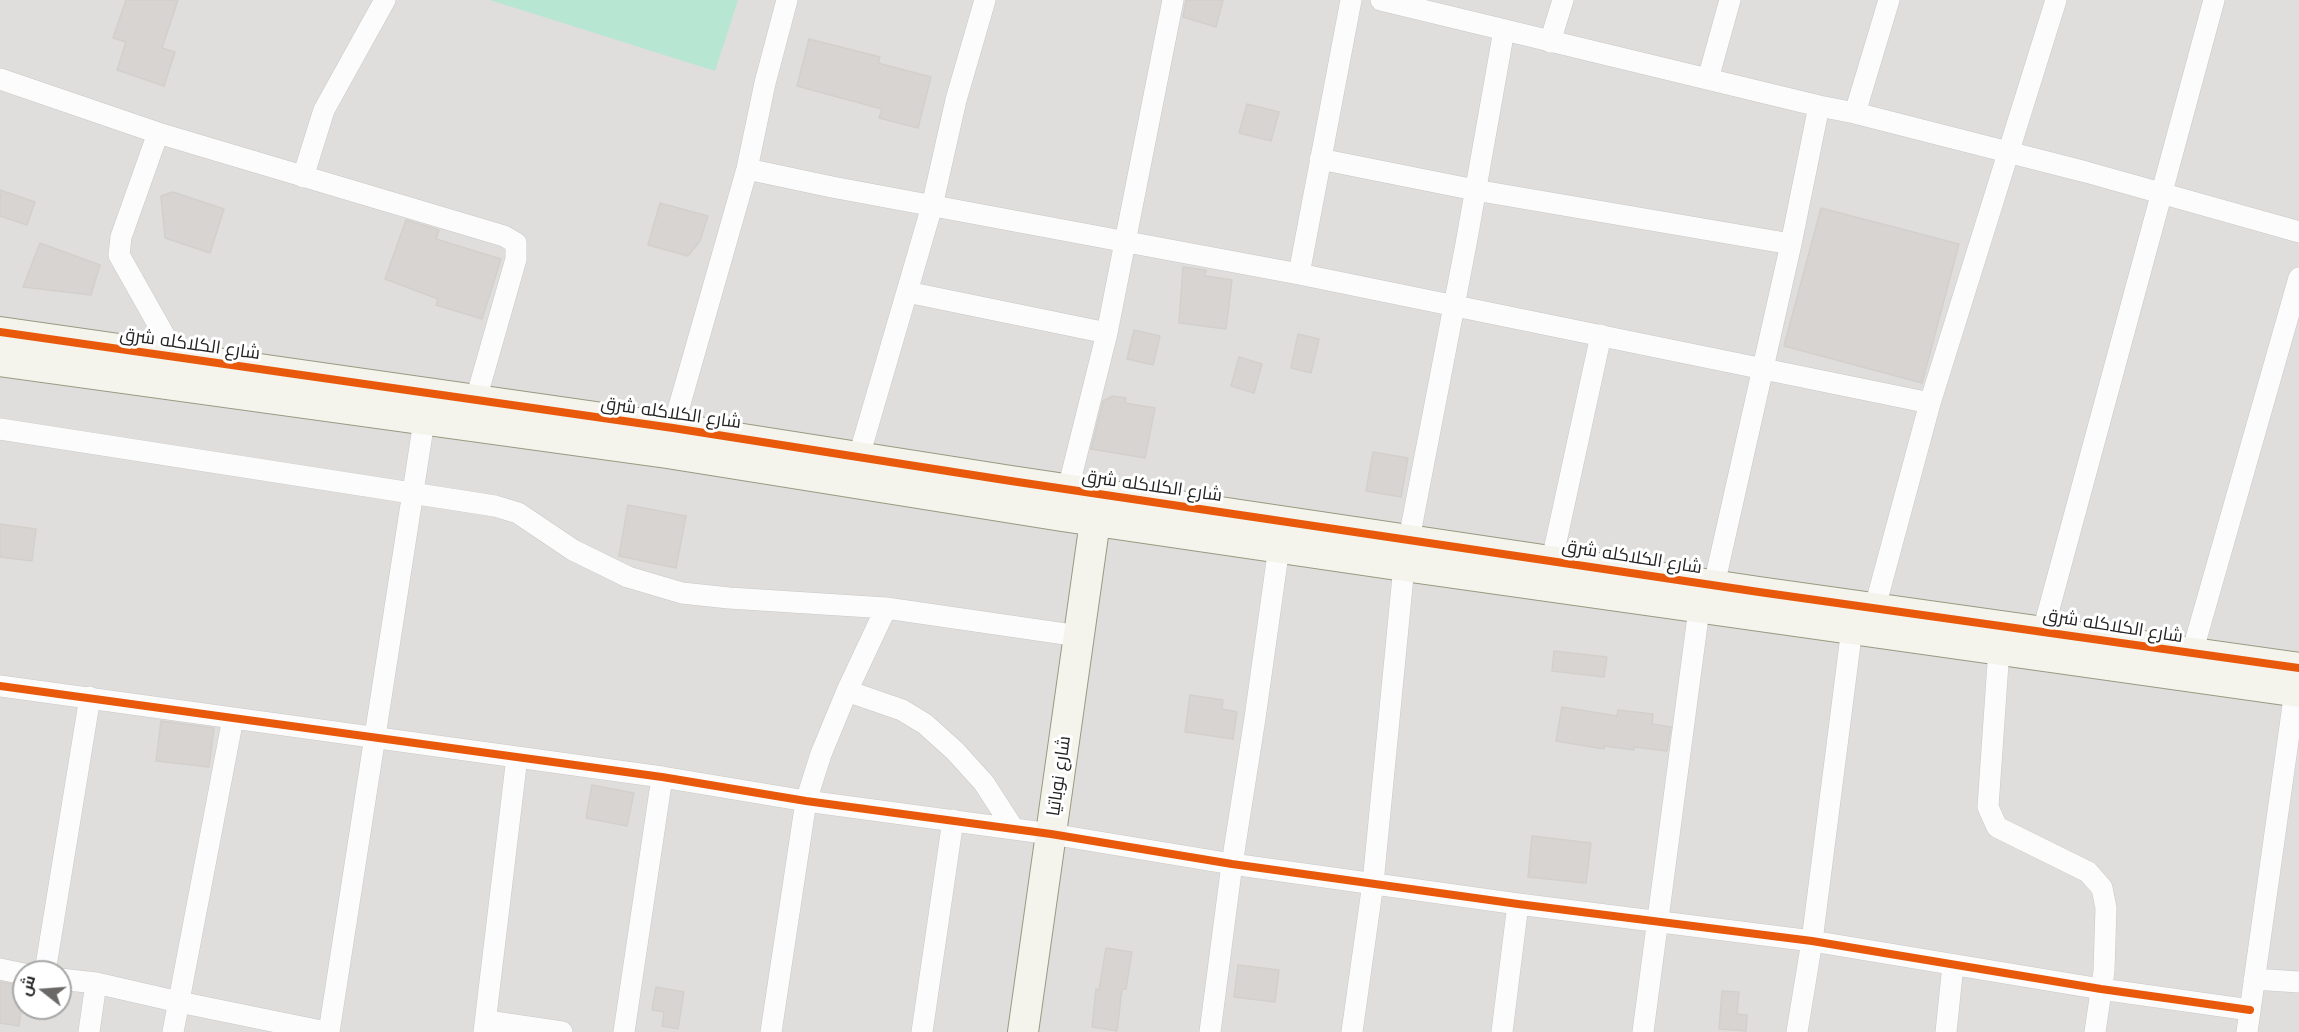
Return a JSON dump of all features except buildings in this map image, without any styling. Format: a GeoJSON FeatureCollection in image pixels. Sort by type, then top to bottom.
{"type":"FeatureCollection","features":[{"type":"Feature","properties":{"kind":"street"},"geometry":{"type":"LineString","coordinates":[[303,177],[324,110],[385,0]]}},
{"type":"Feature","properties":{"kind":"street"},"geometry":{"type":"LineString","coordinates":[[673,428],[747,170],[765,83],[787,0]]}},
{"type":"Feature","properties":{"kind":"street"},"geometry":{"type":"LineString","coordinates":[[859,456],[932,206],[956,100],[985,0]]}},
{"type":"Feature","properties":{"kind":"street"},"geometry":{"type":"LineString","coordinates":[[1064,502],[1107,333],[1173,0]]}},
{"type":"Feature","properties":{"kind":"street"},"geometry":{"type":"LineString","coordinates":[[1299,274],[1351,0]]}},
{"type":"Feature","properties":{"kind":"street"},"geometry":{"type":"LineString","coordinates":[[1381,0],[1461,9],[1504,30],[1855,113],[2161,193],[2299,232]]}},
{"type":"Feature","properties":{"kind":"street"},"geometry":{"type":"LineString","coordinates":[[1550,42],[1563,0]]}},
{"type":"Feature","properties":{"kind":"street"},"geometry":{"type":"LineString","coordinates":[[1708,79],[1730,0]]}},
{"type":"Feature","properties":{"kind":"street"},"geometry":{"type":"LineString","coordinates":[[1855,113],[1889,0]]}},
{"type":"Feature","properties":{"kind":"street"},"geometry":{"type":"LineString","coordinates":[[1875,607],[1930,403],[2056,0]]}},
{"type":"Feature","properties":{"kind":"street"},"geometry":{"type":"LineString","coordinates":[[2043,631],[2214,0]]}},
{"type":"Feature","properties":{"kind":"street"},"geometry":{"type":"LineString","coordinates":[[1352,1032],[1373,883],[1407,553],[1504,30]]}},
{"type":"Feature","properties":{"kind":"street"},"geometry":{"type":"LineString","coordinates":[[0,79],[158,133],[504,236],[516,243],[516,260],[476,399]]}},
{"type":"Feature","properties":{"kind":"street"},"geometry":{"type":"LineString","coordinates":[[1643,1032],[1656,922],[1706,597],[1791,244],[1819,106]]}},
{"type":"Feature","properties":{"kind":"street"},"geometry":{"type":"LineString","coordinates":[[158,133],[121,237],[119,255],[177,358]]}},
{"type":"Feature","properties":{"kind":"street"},"geometry":{"type":"LineString","coordinates":[[1320,159],[1475,190],[1791,244]]}},
{"type":"Feature","properties":{"kind":"street"},"geometry":{"type":"LineString","coordinates":[[747,170],[1299,274],[1930,403]]}},
{"type":"Feature","properties":{"kind":"street"},"geometry":{"type":"LineString","coordinates":[[2192,653],[2299,278]]}},
{"type":"Feature","properties":{"kind":"street"},"geometry":{"type":"LineString","coordinates":[[907,292],[1107,333]]}},
{"type":"Feature","properties":{"kind":"street","name":"شارع الكلاكله شرق"},"geometry":{"type":"LineString","coordinates":[[0,332],[859,456],[1064,502]]}},
{"type":"Feature","properties":{"kind":"street"},"geometry":{"type":"LineString","coordinates":[[1552,560],[1601,335]]}},
{"type":"Feature","properties":{"kind":"street","name":"شارع الكلاكله شرق"},"geometry":{"type":"LineString","coordinates":[[0,361],[424,421],[1064,502],[1706,597],[1875,607],[2192,653],[2298,684]]}},
{"type":"Feature","properties":{"kind":"street"},"geometry":{"type":"LineString","coordinates":[[72,980],[96,983],[328,1032],[424,421]]}},
{"type":"Feature","properties":{"kind":"street"},"geometry":{"type":"LineString","coordinates":[[0,429],[495,506],[518,513],[573,550],[628,577],[682,593],[886,608],[1079,636]]}},
{"type":"Feature","properties":{"kind":"street","name":"شارع الكلاكله شرق"},"geometry":{"type":"LineString","coordinates":[[1097,507],[1279,547],[1552,560],[1706,597],[1852,628],[1999,649],[2298,684]]}},
{"type":"Feature","properties":{"kind":"street","name":"شارع نوباتيا"},"geometry":{"type":"LineString","coordinates":[[1023,1032],[1097,507]]}},
{"type":"Feature","properties":{"kind":"street"},"geometry":{"type":"LineString","coordinates":[[1210,1032],[1232,864],[1254,730],[1279,547]]}},
{"type":"Feature","properties":{"kind":"street"},"geometry":{"type":"LineString","coordinates":[[771,1032],[806,801],[821,754],[847,691],[886,608]]}},
{"type":"Feature","properties":{"kind":"street"},"geometry":{"type":"LineString","coordinates":[[1797,1032],[1812,941],[1852,628]]}},
{"type":"Feature","properties":{"kind":"street"},"geometry":{"type":"LineString","coordinates":[[1999,649],[1988,807],[1996,826],[2088,872],[2102,888],[2106,908],[2101,989],[2095,1032]]}},
{"type":"Feature","properties":{"kind":"street"},"geometry":{"type":"LineString","coordinates":[[2247,1032],[2298,684]]}},
{"type":"Feature","properties":{"kind":"street"},"geometry":{"type":"LineString","coordinates":[[0,686],[662,777],[806,801],[1013,828],[1232,864],[1518,904],[1812,941],[2101,989],[2250,1010]]}},
{"type":"Feature","properties":{"kind":"street"},"geometry":{"type":"LineString","coordinates":[[847,691],[902,710],[925,724],[956,751],[984,783],[1013,828]]}},
{"type":"Feature","properties":{"kind":"street"},"geometry":{"type":"LineString","coordinates":[[47,960],[90,697]]}},
{"type":"Feature","properties":{"kind":"street"},"geometry":{"type":"LineString","coordinates":[[173,1032],[233,718]]}},
{"type":"Feature","properties":{"kind":"street"},"geometry":{"type":"LineString","coordinates":[[517,757],[486,1026],[562,1032]]}},
{"type":"Feature","properties":{"kind":"street"},"geometry":{"type":"LineString","coordinates":[[624,1032],[662,777]]}},
{"type":"Feature","properties":{"kind":"street"},"geometry":{"type":"LineString","coordinates":[[922,1032],[953,820]]}},
{"type":"Feature","properties":{"kind":"street"},"geometry":{"type":"LineString","coordinates":[[1502,1032],[1518,904]]}},
{"type":"Feature","properties":{"kind":"street"},"geometry":{"type":"LineString","coordinates":[[1946,1032],[1953,965]]}},
{"type":"Feature","properties":{"kind":"street"},"geometry":{"type":"LineString","coordinates":[[2254,979],[2299,982]]}},
{"type":"Feature","properties":{"kind":"street"},"geometry":{"type":"LineString","coordinates":[[89,1032],[96,983]]}},
{"type":"Feature","properties":{"kind":"shaded area"},"geometry":{"type":"Polygon","coordinates":[[[0,0],[2299,0],[2299,1032],[0,1032],[0,0]]]}},
{"type":"Feature","properties":{"kind":"green space"},"geometry":{"type":"Polygon","coordinates":[[[490,0],[738,0],[715,71],[490,0]]]}},
{"type":"Feature","properties":{"kind":"cycle path"},"geometry":{"type":"LineString","coordinates":[[0,332],[673,428],[1011,481],[1759,592],[2299,668]]}},
{"type":"Feature","properties":{"kind":"cycle path"},"geometry":{"type":"LineString","coordinates":[[0,686],[662,777],[806,801],[1051,834],[1232,864],[1518,904],[1812,941],[2101,989],[2250,1010]]}}]}
